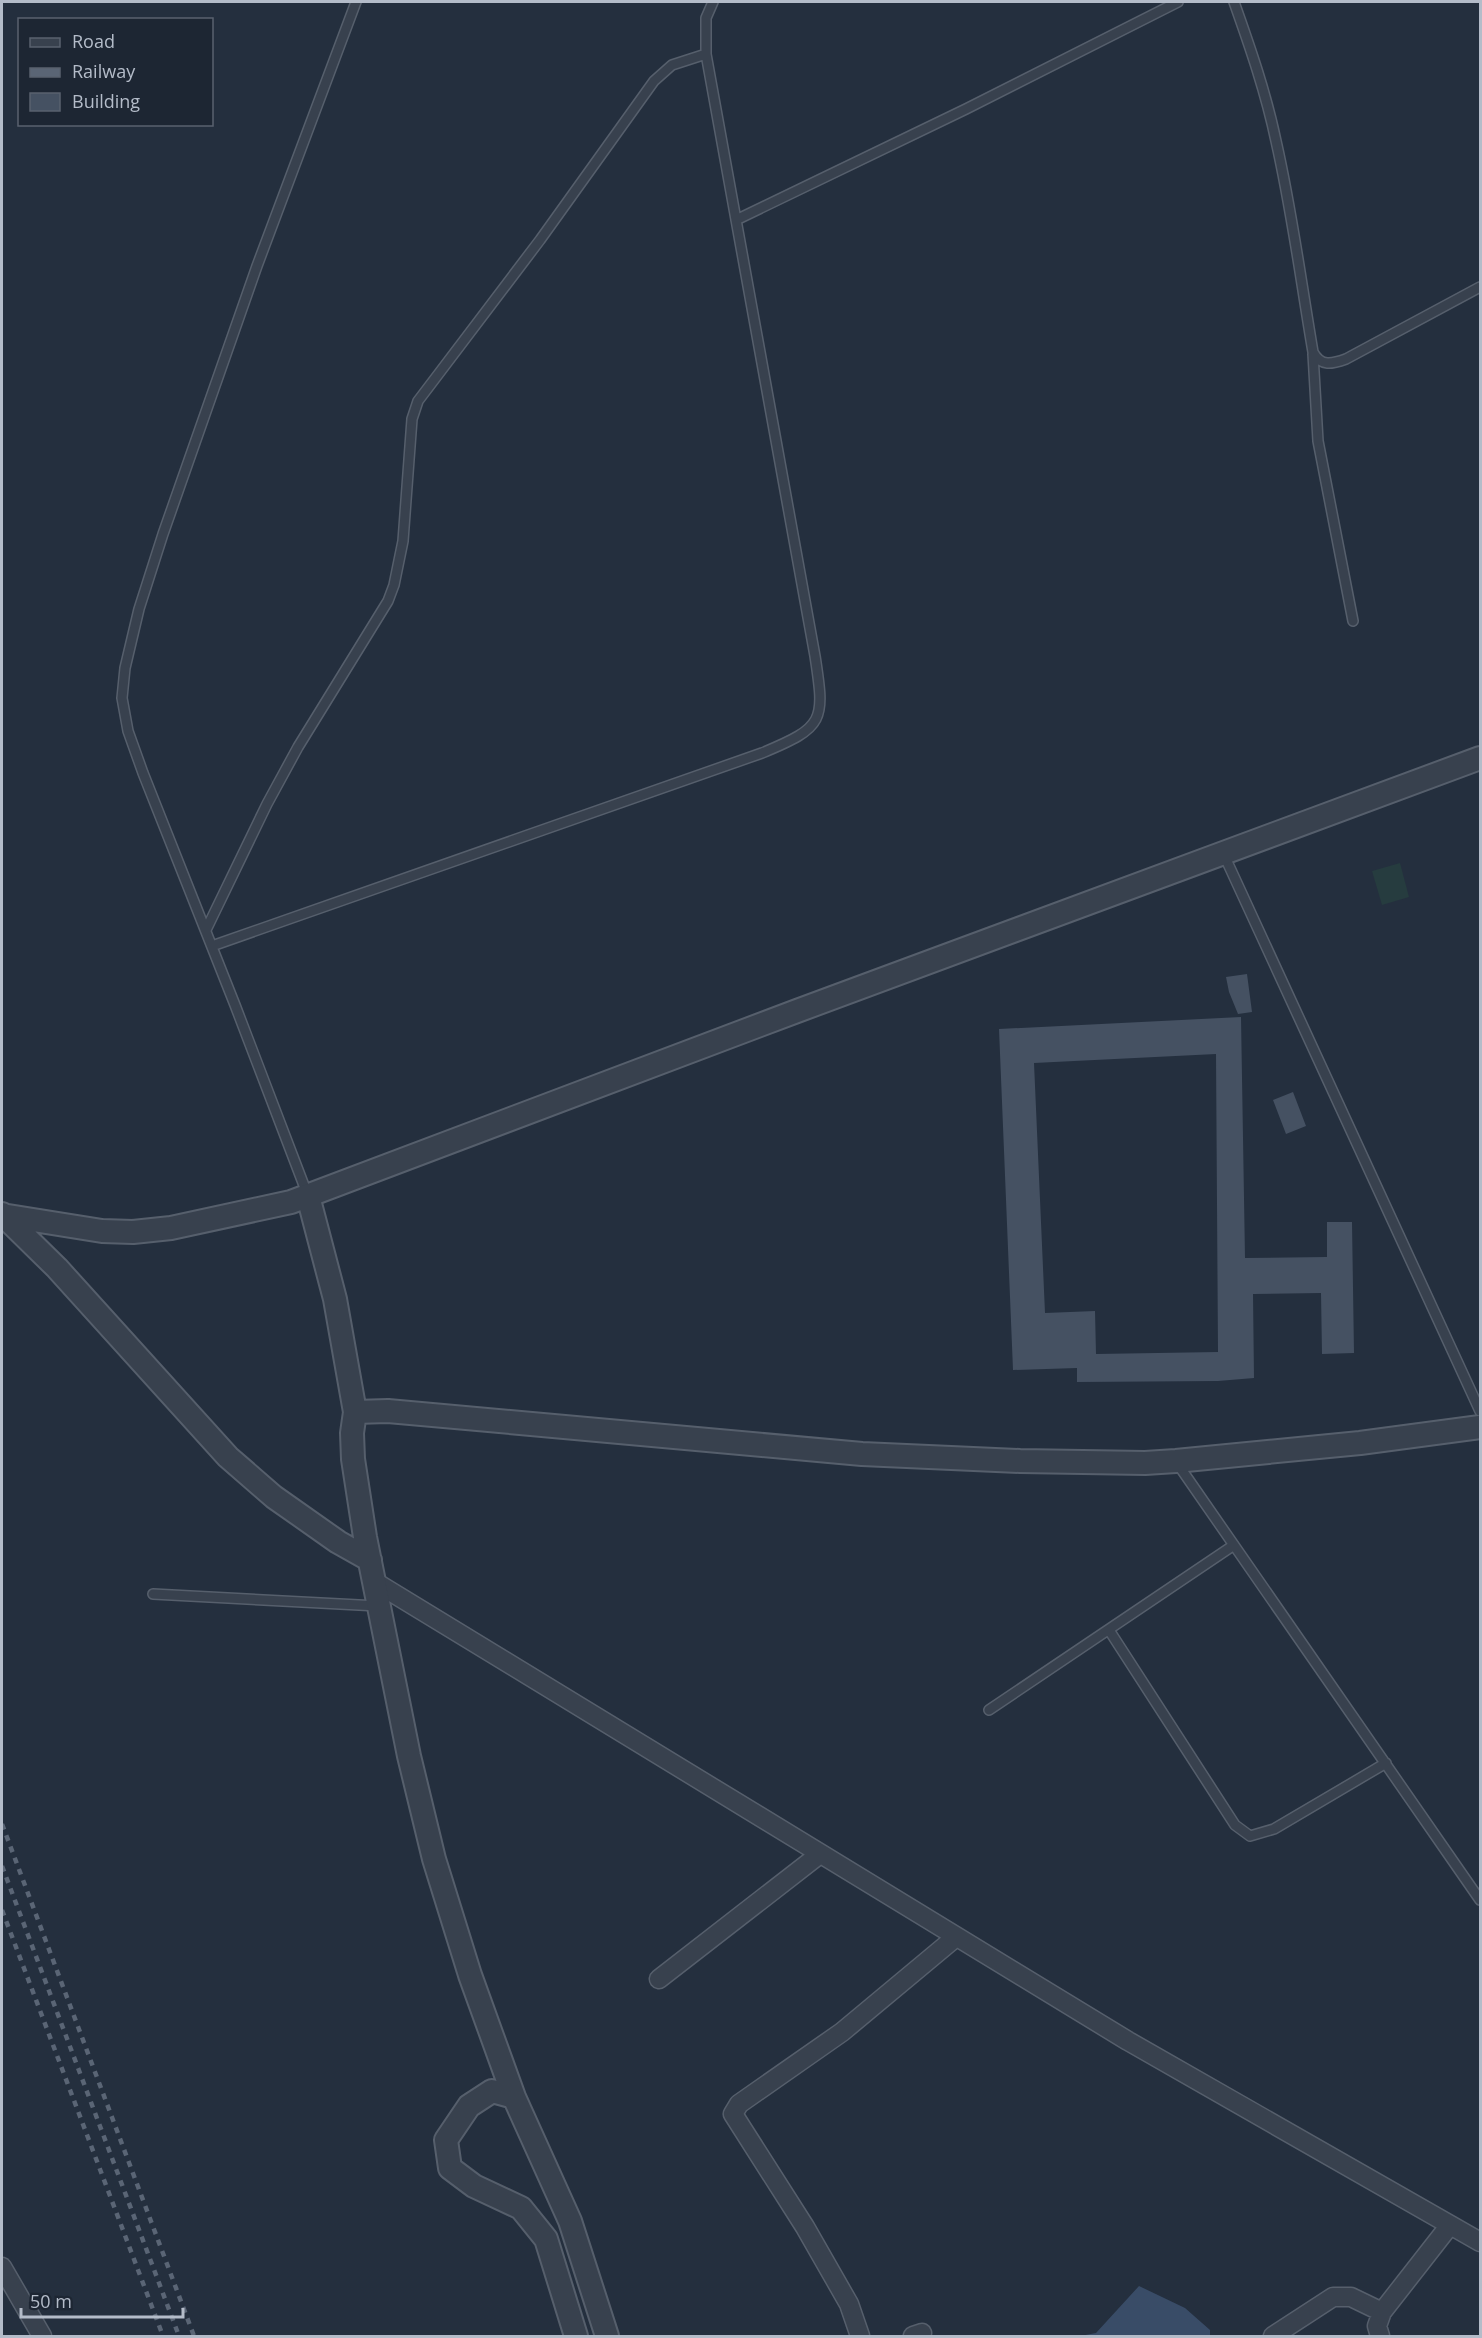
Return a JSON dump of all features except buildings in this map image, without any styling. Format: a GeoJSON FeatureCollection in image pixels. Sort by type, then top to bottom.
{"type":"FeatureCollection","features":[{"type":"Feature","properties":{"kind":"street"},"geometry":{"type":"LineString","coordinates":[[2,1215],[102,1231],[133,1232],[171,1228],[270,1208],[308,1196],[808,1007],[1224,855],[1480,758]]}},
{"type":"Feature","properties":{"kind":"street"},"geometry":{"type":"LineString","coordinates":[[308,1196],[335,1299],[355,1412],[352,1433],[353,1459],[359,1506],[409,1756],[434,1859],[470,1975],[514,2097],[570,2221],[607,2337]]}},
{"type":"Feature","properties":{"kind":"street"},"geometry":{"type":"LineString","coordinates":[[2,1215],[57,1268],[228,1457],[274,1497],[338,1542],[372,1571],[820,1854],[956,1937],[1128,2041],[1480,2242]]}},
{"type":"Feature","properties":{"kind":"street"},"geometry":{"type":"LineString","coordinates":[[355,1412],[388,1411],[651,1437],[862,1454],[1020,1461],[1145,1463],[1360,1443],[1480,1427]]}},
{"type":"Feature","properties":{"kind":"street"},"geometry":{"type":"LineString","coordinates":[[659,1979],[820,1854]]}},
{"type":"Feature","properties":{"kind":"street"},"geometry":{"type":"LineString","coordinates":[[861,2337],[849,2304],[811,2237],[733,2114],[739,2104],[842,2032],[956,1937]]}},
{"type":"Feature","properties":{"kind":"street"},"geometry":{"type":"LineString","coordinates":[[514,2097],[492,2091],[469,2106],[446,2140],[450,2168],[474,2186],[521,2208],[537,2226],[546,2239],[576,2337]]}},
{"type":"Feature","properties":{"kind":"street"},"geometry":{"type":"LineString","coordinates":[[1380,2337],[1377,2326],[1382,2312],[1450,2225]]}},
{"type":"Feature","properties":{"kind":"street"},"geometry":{"type":"LineString","coordinates":[[2,2267],[42,2337]]}},
{"type":"Feature","properties":{"kind":"street"},"geometry":{"type":"LineString","coordinates":[[1273,2337],[1333,2297],[1351,2297],[1382,2312]]}},
{"type":"Feature","properties":{"kind":"lane"},"geometry":{"type":"LineString","coordinates":[[308,1196],[128,731],[122,698],[125,668],[163,534],[256,266],[356,2]]}},
{"type":"Feature","properties":{"kind":"lane"},"geometry":{"type":"LineString","coordinates":[[212,946],[762,753],[790,742],[815,722],[821,695],[815,656],[705,54],[704,32],[709,2]]}},
{"type":"Feature","properties":{"kind":"lane"},"geometry":{"type":"LineString","coordinates":[[736,220],[966,109],[1178,2]]}},
{"type":"Feature","properties":{"kind":"lane"},"geometry":{"type":"LineString","coordinates":[[1234,2],[1256,67],[1276,140],[1289,201],[1313,352],[1315,421],[1318,441],[1353,621]]}},
{"type":"Feature","properties":{"kind":"lane"},"geometry":{"type":"LineString","coordinates":[[206,930],[267,804],[298,747],[379,617],[391,593],[403,541],[412,419],[418,401],[540,240],[654,81],[672,65],[705,54]]}},
{"type":"Feature","properties":{"kind":"lane"},"geometry":{"type":"LineString","coordinates":[[1313,352],[1317,360],[1324,363],[1333,364],[1346,359],[1480,287]]}},
{"type":"Feature","properties":{"kind":"lane"},"geometry":{"type":"LineString","coordinates":[[1224,855],[1480,1411]]}},
{"type":"Feature","properties":{"kind":"lane"},"geometry":{"type":"LineString","coordinates":[[1176,1461],[1480,1900]]}},
{"type":"Feature","properties":{"kind":"lane"},"geometry":{"type":"LineString","coordinates":[[989,1710],[1234,1545]]}},
{"type":"Feature","properties":{"kind":"lane"},"geometry":{"type":"LineString","coordinates":[[153,1594],[380,1606]]}},
{"type":"Feature","properties":{"kind":"lane"},"geometry":{"type":"LineString","coordinates":[[1109,1630],[1235,1826],[1250,1836],[1274,1829],[1386,1763]]}},
{"type":"Feature","properties":{"kind":"green space"},"geometry":{"type":"Polygon","coordinates":[[[1400,863],[1409,897],[1382,905],[1372,871],[1400,863]]]}},
{"type":"Feature","properties":{"kind":"water"},"geometry":{"type":"Polygon","coordinates":[[[1139,2286],[1185,2308],[1210,2330],[1210,2336],[1080,2336],[1096,2333],[1139,2286]]]}},
{"type":"Feature","properties":{"kind":"railway"},"geometry":{"type":"LineString","coordinates":[[2,1824],[194,2336]]}},
{"type":"Feature","properties":{"kind":"railway"},"geometry":{"type":"LineString","coordinates":[[2,1866],[179,2336]]}},
{"type":"Feature","properties":{"kind":"railway"},"geometry":{"type":"LineString","coordinates":[[2,1910],[163,2336]]}}]}
